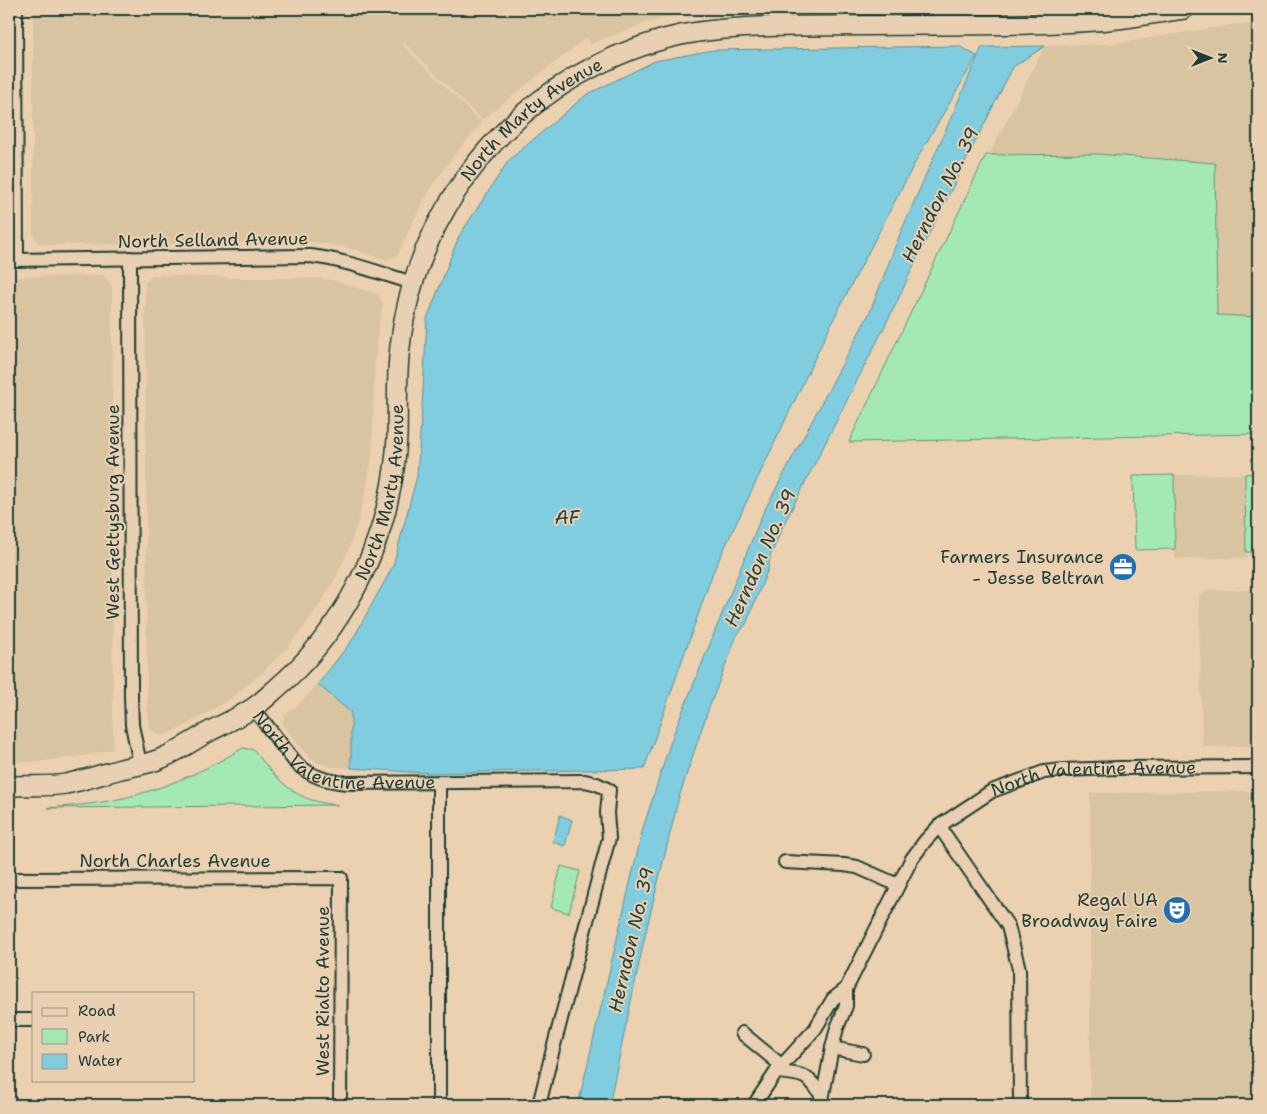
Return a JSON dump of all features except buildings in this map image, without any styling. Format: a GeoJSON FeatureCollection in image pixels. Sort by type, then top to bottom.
{"type":"FeatureCollection","features":[{"type":"Feature","properties":{"kind":"street"},"geometry":{"type":"LineString","coordinates":[[13,260],[16,9]]}},
{"type":"Feature","properties":{"kind":"street","name":"North Marty Avenue"},"geometry":{"type":"LineString","coordinates":[[253,708],[301,666],[324,638],[349,601],[370,556],[387,505],[392,478],[396,450],[400,346],[405,314],[425,249],[457,188],[492,144],[531,108],[552,92],[576,77],[623,53],[654,42],[713,30],[744,27],[1094,22],[1184,9]]}},
{"type":"Feature","properties":{"kind":"street","name":"North Selland Avenue"},"geometry":{"type":"LineString","coordinates":[[13,260],[310,256],[350,263],[414,283]]}},
{"type":"Feature","properties":{"kind":"street","name":"West Gettysburg Avenue"},"geometry":{"type":"LineString","coordinates":[[130,258],[131,697],[132,725],[140,764]]}},
{"type":"Feature","properties":{"kind":"street","name":"North Valentine Avenue"},"geometry":{"type":"LineString","coordinates":[[9,786],[63,784],[159,759],[253,708],[296,763],[303,770],[322,779],[347,783],[585,781],[598,784],[609,790],[607,814],[609,838],[539,1105]]}},
{"type":"Feature","properties":{"kind":"street","name":"North Valentine Avenue"},"geometry":{"type":"LineString","coordinates":[[846,989],[911,860],[925,841],[939,826],[992,791],[1044,772],[1063,770],[1258,767]]}},
{"type":"Feature","properties":{"kind":"street"},"geometry":{"type":"LineString","coordinates":[[439,782],[439,1105]]}},
{"type":"Feature","properties":{"kind":"street"},"geometry":{"type":"LineString","coordinates":[[939,826],[1008,926],[1019,969],[1020,1105]]}},
{"type":"Feature","properties":{"kind":"street"},"geometry":{"type":"LineString","coordinates":[[784,862],[844,864],[857,867],[898,885]]}},
{"type":"Feature","properties":{"kind":"street","name":"North Charles Avenue"},"geometry":{"type":"LineString","coordinates":[[9,879],[341,878]]}},
{"type":"Feature","properties":{"kind":"street","name":"West Rialto Avenue"},"geometry":{"type":"LineString","coordinates":[[340,1105],[341,878]]}},
{"type":"Feature","properties":{"kind":"street"},"geometry":{"type":"LineString","coordinates":[[822,1102],[837,1028],[846,1006],[846,989]]}},
{"type":"Feature","properties":{"kind":"street"},"geometry":{"type":"LineString","coordinates":[[754,1105],[778,1068],[815,1029],[834,999],[846,989]]}},
{"type":"Feature","properties":{"kind":"street"},"geometry":{"type":"LineString","coordinates":[[9,1020],[32,1020]]}},
{"type":"Feature","properties":{"kind":"street"},"geometry":{"type":"LineString","coordinates":[[742,1032],[778,1068],[804,1076],[813,1082],[822,1102]]}},
{"type":"Feature","properties":{"kind":"street"},"geometry":{"type":"LineString","coordinates":[[832,1048],[863,1054]]}},
{"type":"Feature","properties":{"kind":"shaded area"},"geometry":{"type":"Polygon","coordinates":[[[33,9],[715,9],[685,13],[646,23],[590,44],[588,38],[586,38],[482,120],[402,41],[402,44],[482,123],[456,153],[432,186],[413,221],[398,255],[387,260],[342,246],[312,242],[48,245],[37,242],[33,233],[33,9]]]}},
{"type":"Feature","properties":{"kind":"shaded area"},"geometry":{"type":"Polygon","coordinates":[[[1237,24],[1258,25],[1258,317],[1217,315],[989,155],[1045,46],[1112,44],[1237,24]]]}},
{"type":"Feature","properties":{"kind":"shaded area"},"geometry":{"type":"Polygon","coordinates":[[[103,275],[112,285],[113,749],[89,755],[37,762],[9,762],[9,277],[103,275]]]}},
{"type":"Feature","properties":{"kind":"shaded area"},"geometry":{"type":"Polygon","coordinates":[[[152,275],[319,278],[336,281],[377,294],[383,304],[375,357],[372,456],[366,491],[357,525],[335,579],[303,628],[288,647],[264,671],[237,694],[214,709],[183,727],[161,736],[150,730],[147,707],[145,283],[152,275]]]}},
{"type":"Feature","properties":{"kind":"shaded area"},"geometry":{"type":"Polygon","coordinates":[[[1245,474],[1247,558],[1175,559],[1174,475],[1245,474]]]}},
{"type":"Feature","properties":{"kind":"shaded area"},"geometry":{"type":"Polygon","coordinates":[[[1209,590],[1258,590],[1258,746],[1202,747],[1199,595],[1209,590]]]}},
{"type":"Feature","properties":{"kind":"shaded area"},"geometry":{"type":"Polygon","coordinates":[[[318,684],[351,713],[351,768],[332,767],[317,762],[302,750],[283,724],[284,716],[295,708],[318,684]]]}},
{"type":"Feature","properties":{"kind":"shaded area"},"geometry":{"type":"Polygon","coordinates":[[[1258,791],[1258,1105],[1090,1105],[1090,793],[1258,791]]]}},
{"type":"Feature","properties":{"kind":"green space"},"geometry":{"type":"Polygon","coordinates":[[[1097,154],[1215,163],[1217,315],[1258,317],[1258,434],[849,442],[986,155],[1097,154]]]}},
{"type":"Feature","properties":{"kind":"green space"},"geometry":{"type":"Polygon","coordinates":[[[1258,473],[1258,552],[1246,552],[1245,474],[1258,473]]]}},
{"type":"Feature","properties":{"kind":"green space"},"geometry":{"type":"Polygon","coordinates":[[[1174,475],[1175,549],[1135,550],[1133,476],[1174,475]]]}},
{"type":"Feature","properties":{"kind":"green space"},"geometry":{"type":"Polygon","coordinates":[[[243,748],[254,750],[280,781],[299,795],[323,803],[338,805],[48,808],[101,802],[161,787],[211,766],[243,748]]]}},
{"type":"Feature","properties":{"kind":"green space"},"geometry":{"type":"Polygon","coordinates":[[[561,866],[580,871],[569,913],[551,908],[561,866]]]}},
{"type":"Feature","properties":{"kind":"water","name":"AF"},"geometry":{"type":"Polygon","coordinates":[[[959,46],[977,56],[919,155],[833,320],[713,572],[644,769],[426,773],[351,768],[351,713],[318,684],[353,639],[393,566],[417,476],[427,319],[459,236],[509,160],[586,95],[655,61],[713,50],[959,46]]]}},
{"type":"Feature","properties":{"kind":"water","name":"Herndon No. 39"},"geometry":{"type":"Polygon","coordinates":[[[1045,46],[1013,67],[919,254],[895,306],[784,524],[746,624],[737,635],[707,713],[679,797],[646,931],[609,1105],[578,1105],[643,828],[673,735],[762,515],[870,312],[900,234],[982,47],[1045,46]]]}},
{"type":"Feature","properties":{"kind":"water"},"geometry":{"type":"Polygon","coordinates":[[[560,815],[572,820],[565,846],[553,842],[560,815]]]}},
{"type":"Feature","properties":{"kind":"place","name":"Farmers Insurance - Jesse Beltran"},"geometry":{"type":"Point","coordinates":[1123,567]}},
{"type":"Feature","properties":{"kind":"place","name":"Regal UA Broadway Faire"},"geometry":{"type":"Point","coordinates":[1177,910]}}]}
